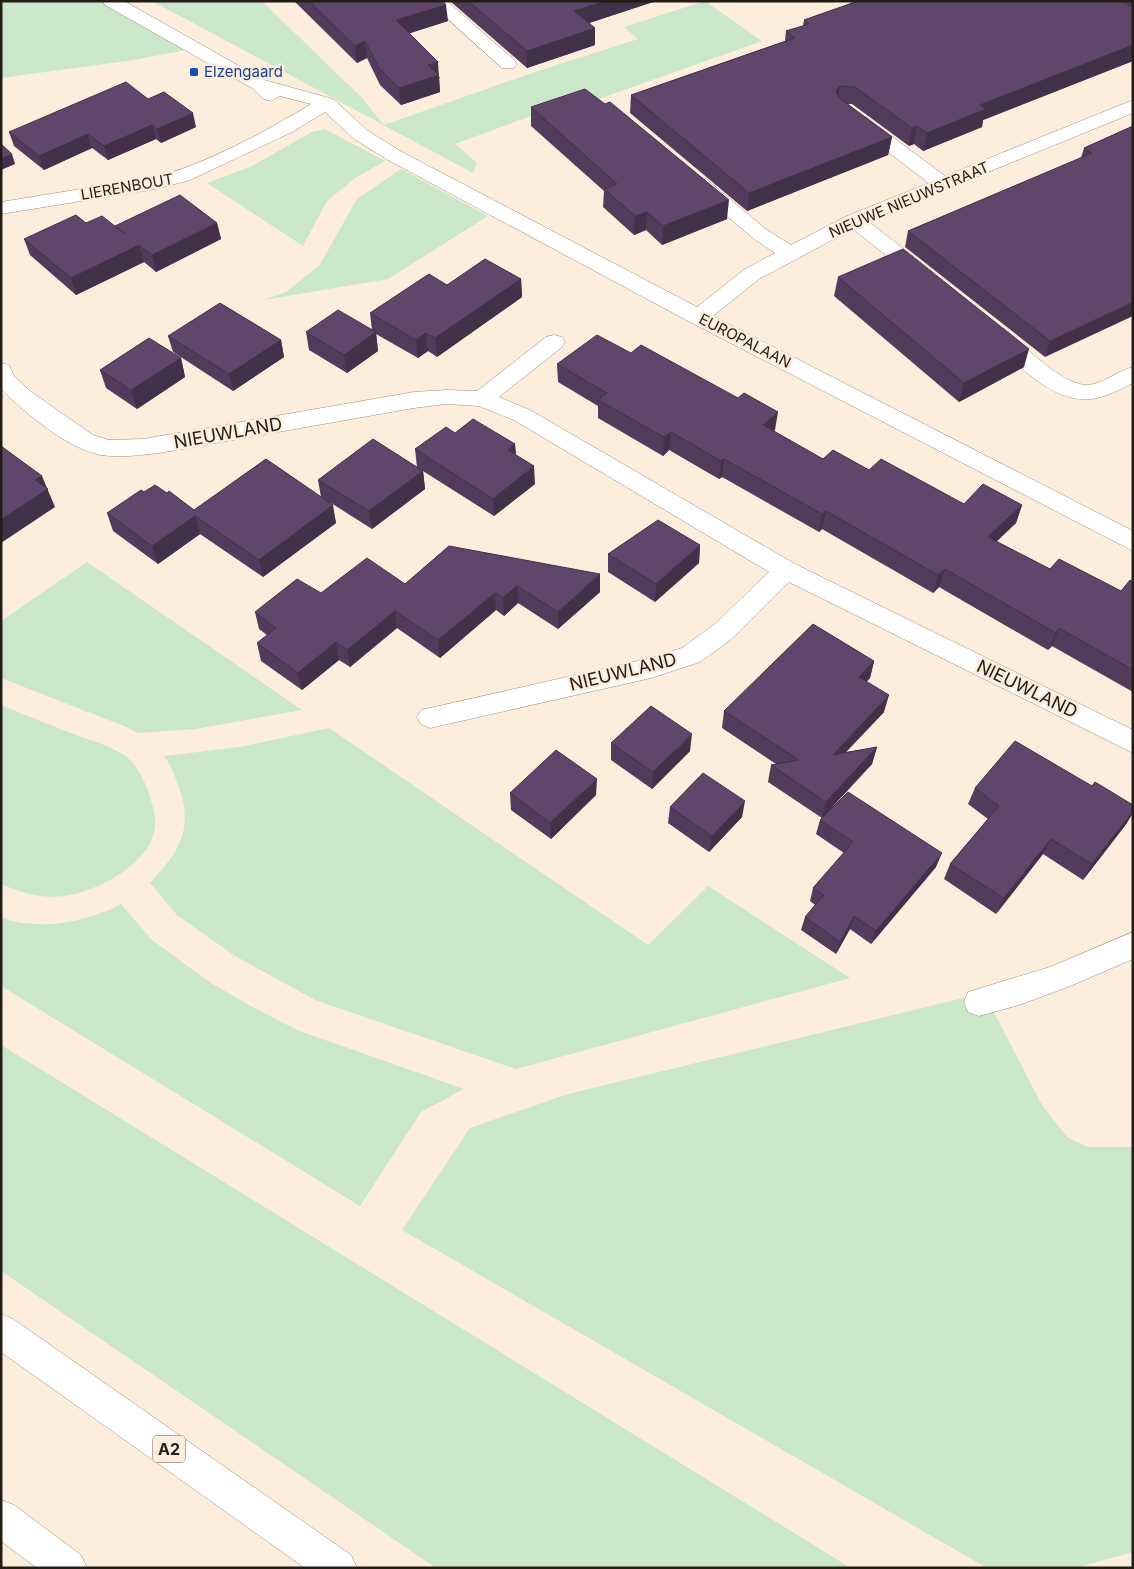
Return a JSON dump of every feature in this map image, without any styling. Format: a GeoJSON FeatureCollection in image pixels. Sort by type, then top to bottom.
{"type":"FeatureCollection","features":[{"type":"Feature","properties":{"kind":"main road","name":"EUROPALAAN"},"geometry":{"type":"LineString","coordinates":[[111,1],[258,84],[299,119],[361,135]]}},
{"type":"Feature","properties":{"kind":"main road"},"geometry":{"type":"LineString","coordinates":[[436,1],[508,64]]}},
{"type":"Feature","properties":{"kind":"main road","name":"EUROPALAAN"},"geometry":{"type":"LineString","coordinates":[[258,84],[326,103],[361,135],[395,156],[698,317],[1133,542]]}},
{"type":"Feature","properties":{"kind":"main road","name":"LIERENBOUT"},"geometry":{"type":"LineString","coordinates":[[1,208],[156,184],[183,176],[269,136],[326,103]]}},
{"type":"Feature","properties":{"kind":"main road"},"geometry":{"type":"LineString","coordinates":[[844,110],[944,184]]}},
{"type":"Feature","properties":{"kind":"main road","name":"NIEUWE NIEUWSTRAAT"},"geometry":{"type":"LineString","coordinates":[[698,317],[752,274],[854,220],[1130,110]]}},
{"type":"Feature","properties":{"kind":"main road"},"geometry":{"type":"LineString","coordinates":[[684,170],[760,234],[789,253]]}},
{"type":"Feature","properties":{"kind":"main road"},"geometry":{"type":"LineString","coordinates":[[854,220],[944,291]]}},
{"type":"Feature","properties":{"kind":"main road"},"geometry":{"type":"LineString","coordinates":[[982,322],[1068,389],[1088,392],[1104,388],[1133,374]]}},
{"type":"Feature","properties":{"kind":"main road"},"geometry":{"type":"LineString","coordinates":[[482,399],[554,342]]}},
{"type":"Feature","properties":{"kind":"main road","name":"NIEUWLAND"},"geometry":{"type":"LineString","coordinates":[[1,370],[4,379],[23,397],[77,436],[94,445],[122,448],[159,446],[414,400],[447,396],[482,399],[522,415],[786,570],[1133,742]]}},
{"type":"Feature","properties":{"kind":"main road","name":"NIEUWLAND"},"geometry":{"type":"LineString","coordinates":[[430,717],[650,668],[691,654],[724,631],[786,570]]}},
{"type":"Feature","properties":{"kind":"main road"},"geometry":{"type":"LineString","coordinates":[[979,1002],[1007,996],[1075,973],[1133,945]]}},
{"type":"Feature","properties":{"kind":"main road","name":"A2"},"geometry":{"type":"LineString","coordinates":[[1,1331],[338,1568]]}},
{"type":"Feature","properties":{"kind":"main road"},"geometry":{"type":"LineString","coordinates":[[1,1518],[68,1568]]}},
{"type":"Feature","properties":{"kind":"green space"},"geometry":{"type":"Polygon","coordinates":[[[1,1],[100,1],[186,50],[134,60],[1,78],[1,1]]]}},
{"type":"Feature","properties":{"kind":"green space"},"geometry":{"type":"Polygon","coordinates":[[[152,1],[262,1],[362,98],[384,125],[529,74],[638,39],[624,27],[705,1],[762,41],[596,100],[582,97],[455,144],[477,163],[473,173],[152,1]]]}},
{"type":"Feature","properties":{"kind":"green space"},"geometry":{"type":"Polygon","coordinates":[[[325,129],[385,161],[355,178],[327,201],[303,246],[207,183],[250,167],[312,132],[325,129]]]}},
{"type":"Feature","properties":{"kind":"green space"},"geometry":{"type":"Polygon","coordinates":[[[401,169],[488,216],[388,279],[263,300],[286,292],[319,266],[357,199],[401,169]]]}},
{"type":"Feature","properties":{"kind":"green space"},"geometry":{"type":"Polygon","coordinates":[[[87,562],[302,710],[196,729],[138,733],[1,678],[1,621],[87,562]]]}},
{"type":"Feature","properties":{"kind":"green space"},"geometry":{"type":"Polygon","coordinates":[[[1,705],[113,749],[125,756],[137,768],[145,782],[150,797],[155,815],[155,826],[152,840],[144,852],[120,874],[91,889],[56,897],[32,894],[1,884],[1,705]]]}},
{"type":"Feature","properties":{"kind":"green space"},"geometry":{"type":"Polygon","coordinates":[[[329,728],[648,945],[708,886],[850,978],[516,1069],[315,1000],[235,956],[177,915],[150,883],[176,850],[184,828],[185,816],[179,787],[173,771],[164,756],[240,747],[329,728]]]}},
{"type":"Feature","properties":{"kind":"green space"},"geometry":{"type":"Polygon","coordinates":[[[121,904],[152,940],[211,983],[251,1006],[297,1030],[464,1089],[421,1112],[360,1206],[1,986],[1,917],[30,924],[62,923],[94,916],[121,904]]]}},
{"type":"Feature","properties":{"kind":"green space"},"geometry":{"type":"Polygon","coordinates":[[[984,993],[1042,1105],[1067,1137],[1087,1147],[1133,1147],[1133,1552],[1076,1568],[988,1568],[402,1230],[470,1128],[568,1094],[984,993]]]}},
{"type":"Feature","properties":{"kind":"green space"},"geometry":{"type":"Polygon","coordinates":[[[1,1045],[851,1568],[436,1568],[1,1271],[1,1045]]]}},
{"type":"Feature","properties":{"kind":"building"},"geometry":{"type":"Polygon","coordinates":[[[309,1],[443,1],[446,5],[396,20],[438,62],[428,65],[439,75],[399,88],[379,68],[365,41],[355,46],[309,1]]]}},
{"type":"Feature","properties":{"kind":"building"},"geometry":{"type":"Polygon","coordinates":[[[468,1],[606,1],[574,11],[595,28],[527,51],[468,1]]]}},
{"type":"Feature","properties":{"kind":"building"},"geometry":{"type":"Polygon","coordinates":[[[858,1],[1121,1],[1133,7],[1133,45],[980,105],[986,109],[927,133],[917,126],[912,128],[855,87],[840,86],[836,91],[839,98],[892,137],[749,193],[631,95],[795,38],[786,31],[809,24],[804,20],[858,1]]]}},
{"type":"Feature","properties":{"kind":"building"},"geometry":{"type":"Polygon","coordinates":[[[126,82],[148,99],[164,92],[193,113],[157,129],[152,125],[104,146],[88,134],[39,156],[9,132],[126,82]]]}},
{"type":"Feature","properties":{"kind":"building"},"geometry":{"type":"Polygon","coordinates":[[[585,89],[605,104],[610,102],[729,200],[663,226],[647,212],[635,216],[604,189],[617,184],[531,107],[585,89]]]}},
{"type":"Feature","properties":{"kind":"building"},"geometry":{"type":"Polygon","coordinates":[[[1133,126],[1133,302],[1050,341],[908,231],[1092,153],[1084,148],[1133,126]]]}},
{"type":"Feature","properties":{"kind":"building"},"geometry":{"type":"Polygon","coordinates":[[[1,144],[12,154],[1,159],[1,144]]]}},
{"type":"Feature","properties":{"kind":"building"},"geometry":{"type":"Polygon","coordinates":[[[180,195],[217,223],[152,255],[139,245],[71,278],[24,239],[76,215],[86,223],[102,216],[125,234],[115,226],[180,195]]]}},
{"type":"Feature","properties":{"kind":"building"},"geometry":{"type":"Polygon","coordinates":[[[903,249],[1029,349],[964,383],[838,277],[903,249]]]}},
{"type":"Feature","properties":{"kind":"building"},"geometry":{"type":"Polygon","coordinates":[[[485,259],[521,279],[435,338],[426,333],[416,340],[370,313],[429,274],[447,285],[485,259]]]}},
{"type":"Feature","properties":{"kind":"building"},"geometry":{"type":"Polygon","coordinates":[[[220,303],[281,340],[229,374],[168,336],[220,303]]]}},
{"type":"Feature","properties":{"kind":"building"},"geometry":{"type":"Polygon","coordinates":[[[338,310],[376,332],[344,355],[306,332],[338,310]]]}},
{"type":"Feature","properties":{"kind":"building"},"geometry":{"type":"Polygon","coordinates":[[[597,335],[631,353],[641,345],[738,398],[744,393],[778,412],[763,425],[823,459],[833,450],[869,470],[881,459],[964,504],[983,484],[1022,505],[988,537],[1050,569],[1059,559],[1121,591],[1130,580],[1133,582],[1133,670],[1059,628],[1056,633],[945,569],[938,575],[826,511],[822,514],[724,459],[721,461],[671,432],[664,437],[598,400],[607,393],[557,364],[597,335]]]}},
{"type":"Feature","properties":{"kind":"building"},"geometry":{"type":"Polygon","coordinates":[[[149,338],[181,358],[131,390],[100,370],[149,338]]]}},
{"type":"Feature","properties":{"kind":"building"},"geometry":{"type":"Polygon","coordinates":[[[473,419],[515,444],[508,450],[534,466],[493,499],[415,449],[446,427],[455,433],[473,419]]]}},
{"type":"Feature","properties":{"kind":"building"},"geometry":{"type":"Polygon","coordinates":[[[373,439],[423,471],[369,511],[318,480],[373,439]]]}},
{"type":"Feature","properties":{"kind":"building"},"geometry":{"type":"Polygon","coordinates":[[[1,446],[42,476],[35,480],[48,489],[1,520],[1,446]]]}},
{"type":"Feature","properties":{"kind":"building"},"geometry":{"type":"Polygon","coordinates":[[[266,459],[333,505],[259,560],[195,516],[152,546],[107,513],[141,490],[144,492],[155,485],[167,493],[169,491],[194,510],[266,459]]]}},
{"type":"Feature","properties":{"kind":"building"},"geometry":{"type":"Polygon","coordinates":[[[658,520],[700,545],[656,584],[608,554],[658,520]]]}},
{"type":"Feature","properties":{"kind":"building"},"geometry":{"type":"Polygon","coordinates":[[[449,546],[600,574],[558,612],[517,586],[503,598],[495,593],[438,640],[395,611],[347,650],[336,642],[298,673],[257,643],[276,628],[255,612],[297,579],[321,593],[367,558],[405,584],[449,546]]]}},
{"type":"Feature","properties":{"kind":"building"},"geometry":{"type":"Polygon","coordinates":[[[813,624],[874,661],[859,677],[889,695],[833,755],[877,747],[826,802],[771,765],[799,760],[724,711],[813,624]]]}},
{"type":"Feature","properties":{"kind":"building"},"geometry":{"type":"Polygon","coordinates":[[[651,706],[692,734],[653,772],[611,743],[651,706]]]}},
{"type":"Feature","properties":{"kind":"building"},"geometry":{"type":"Polygon","coordinates":[[[1015,741],[1092,786],[1095,782],[1133,805],[1133,811],[1092,864],[1051,839],[1004,898],[950,864],[999,806],[975,788],[1015,741]]]}},
{"type":"Feature","properties":{"kind":"building"},"geometry":{"type":"Polygon","coordinates":[[[556,750],[597,779],[550,823],[510,793],[556,750]]]}},
{"type":"Feature","properties":{"kind":"building"},"geometry":{"type":"Polygon","coordinates":[[[703,773],[745,801],[712,836],[670,807],[703,773]]]}},
{"type":"Feature","properties":{"kind":"building"},"geometry":{"type":"Polygon","coordinates":[[[848,792],[942,853],[876,931],[854,916],[840,942],[805,917],[824,895],[813,888],[853,842],[820,820],[848,792]]]}},
{"type":"Feature","properties":{"kind":"place","name":"Elzengaard"},"geometry":{"type":"Point","coordinates":[194,72]}}]}
